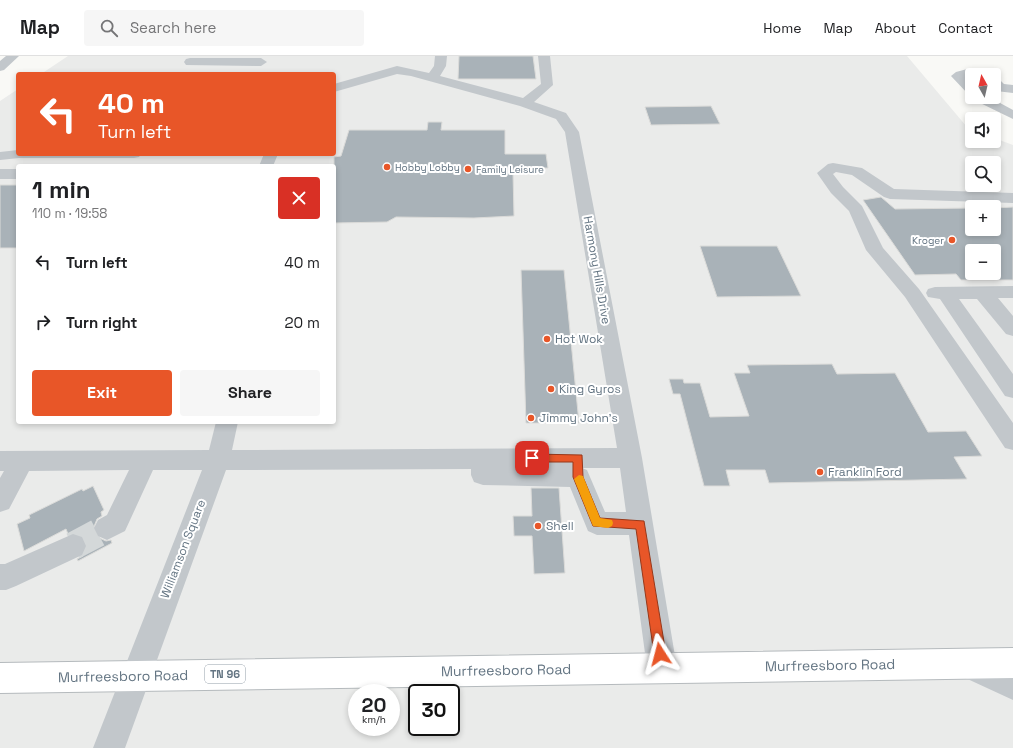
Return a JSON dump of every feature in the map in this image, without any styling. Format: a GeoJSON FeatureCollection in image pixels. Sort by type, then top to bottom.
{"type":"FeatureCollection","features":[{"type":"Feature","properties":{"kind":"highway","name":"Murfreesboro Road"},"geometry":{"type":"LineString","coordinates":[[0,678],[1013,663]]}},
{"type":"Feature","properties":{"kind":"street"},"geometry":{"type":"LineString","coordinates":[[432,78],[440,66],[441,56]]}},
{"type":"Feature","properties":{"kind":"street"},"geometry":{"type":"LineString","coordinates":[[525,103],[547,85],[544,56]]}},
{"type":"Feature","properties":{"kind":"street"},"geometry":{"type":"LineString","coordinates":[[190,62],[261,62]]}},
{"type":"Feature","properties":{"kind":"street"},"geometry":{"type":"LineString","coordinates":[[336,87],[395,63]]}},
{"type":"Feature","properties":{"kind":"street","name":"Harmony Hills Drive"},"geometry":{"type":"LineString","coordinates":[[395,63],[432,78],[525,103],[561,116],[572,132],[630,458],[662,668]]}},
{"type":"Feature","properties":{"kind":"street"},"geometry":{"type":"LineString","coordinates":[[965,72],[962,72],[957,76],[965,84]]}},
{"type":"Feature","properties":{"kind":"street"},"geometry":{"type":"LineString","coordinates":[[1001,76],[1013,77]]}},
{"type":"Feature","properties":{"kind":"street"},"geometry":{"type":"LineString","coordinates":[[1001,88],[1013,89]]}},
{"type":"Feature","properties":{"kind":"street"},"geometry":{"type":"LineString","coordinates":[[993,104],[1013,114]]}},
{"type":"Feature","properties":{"kind":"street"},"geometry":{"type":"LineString","coordinates":[[0,156],[16,155]]}},
{"type":"Feature","properties":{"kind":"street"},"geometry":{"type":"LineString","coordinates":[[37,164],[46,156]]}},
{"type":"Feature","properties":{"kind":"street"},"geometry":{"type":"LineString","coordinates":[[1013,198],[890,194],[857,171],[833,167],[825,174],[837,190],[856,209],[875,250],[912,293],[1002,410],[1013,441]]}},
{"type":"Feature","properties":{"kind":"street"},"geometry":{"type":"LineString","coordinates":[[0,174],[16,174]]}},
{"type":"Feature","properties":{"kind":"street"},"geometry":{"type":"LineString","coordinates":[[912,293],[946,294],[1013,292]]}},
{"type":"Feature","properties":{"kind":"street"},"geometry":{"type":"LineString","coordinates":[[984,293],[1013,329]]}},
{"type":"Feature","properties":{"kind":"street"},"geometry":{"type":"LineString","coordinates":[[946,294],[1013,390]]}},
{"type":"Feature","properties":{"kind":"street","name":"Williamson Square"},"geometry":{"type":"LineString","coordinates":[[109,748],[135,675],[218,460],[227,424]]}},
{"type":"Feature","properties":{"kind":"street"},"geometry":{"type":"LineString","coordinates":[[0,501],[11,461],[483,458],[483,475],[578,468],[630,458]]}},
{"type":"Feature","properties":{"kind":"street"},"geometry":{"type":"LineString","coordinates":[[107,528],[116,523],[146,460]]}},
{"type":"Feature","properties":{"kind":"street"},"geometry":{"type":"LineString","coordinates":[[578,468],[597,523],[640,524]]}},
{"type":"Feature","properties":{"kind":"street"},"geometry":{"type":"LineString","coordinates":[[0,577],[6,577],[72,546]]}},
{"type":"Feature","properties":{"kind":"street"},"geometry":{"type":"LineString","coordinates":[[969,663],[1013,685]]}},
{"type":"Feature","properties":{"kind":"shaded area"},"geometry":{"type":"Polygon","coordinates":[[[68,56],[907,56],[965,125],[965,148],[1001,148],[1001,141],[1013,145],[1013,748],[0,748],[0,101],[16,90],[16,156],[336,156],[336,72],[44,72],[68,56]]]}},
{"type":"Feature","properties":{"kind":"building"},"geometry":{"type":"Polygon","coordinates":[[[459,56],[533,56],[536,79],[458,79],[459,56]]]}},
{"type":"Feature","properties":{"kind":"building"},"geometry":{"type":"Polygon","coordinates":[[[711,106],[720,124],[651,125],[645,107],[711,106]]]}},
{"type":"Feature","properties":{"kind":"building"},"geometry":{"type":"Polygon","coordinates":[[[428,122],[442,122],[441,130],[505,130],[505,154],[546,154],[548,168],[522,168],[522,173],[513,173],[514,216],[474,218],[396,217],[387,222],[336,223],[336,164],[334,164],[334,157],[341,156],[349,130],[427,130],[428,122]]]}},
{"type":"Feature","properties":{"kind":"building"},"geometry":{"type":"Polygon","coordinates":[[[0,185],[16,185],[16,248],[0,248],[0,185]]]}},
{"type":"Feature","properties":{"kind":"building","name":"Kroger"},"geometry":{"type":"Polygon","coordinates":[[[881,197],[895,209],[965,208],[965,236],[1001,236],[1001,208],[1013,207],[1013,280],[1001,280],[1001,244],[965,244],[965,280],[961,280],[956,274],[915,275],[863,200],[881,197]]]}},
{"type":"Feature","properties":{"kind":"building"},"geometry":{"type":"Polygon","coordinates":[[[700,246],[777,246],[801,296],[717,297],[700,246]]]}},
{"type":"Feature","properties":{"kind":"building"},"geometry":{"type":"Polygon","coordinates":[[[521,270],[564,270],[579,423],[526,423],[521,270]]]}},
{"type":"Feature","properties":{"kind":"building"},"geometry":{"type":"Polygon","coordinates":[[[832,364],[837,374],[895,373],[928,432],[966,431],[982,456],[954,457],[967,479],[769,483],[765,470],[726,470],[730,486],[704,486],[680,394],[673,394],[669,379],[683,379],[684,383],[700,383],[710,417],[749,416],[734,373],[750,373],[747,365],[832,364]]]}},
{"type":"Feature","properties":{"kind":"building"},"geometry":{"type":"Polygon","coordinates":[[[93,486],[104,510],[101,512],[102,516],[97,519],[93,529],[97,537],[106,541],[111,540],[112,543],[78,561],[77,559],[83,556],[87,545],[82,536],[73,533],[68,534],[66,529],[24,551],[17,524],[30,518],[29,515],[82,489],[83,491],[93,486]]]}},
{"type":"Feature","properties":{"kind":"building","name":"Shell"},"geometry":{"type":"Polygon","coordinates":[[[531,488],[559,488],[565,573],[534,574],[532,536],[514,536],[513,516],[532,516],[531,488]]]}},
{"type":"Feature","properties":{"kind":"tunnel"},"geometry":{"type":"LineString","coordinates":[[73,546],[107,528]]}},
{"type":"Feature","properties":{"kind":"slow traffic"},"geometry":{"type":"LineString","coordinates":[[579,479],[597,523],[608,523]]}},
{"type":"Feature","properties":{"kind":"place","name":"Hobby Lobby"},"geometry":{"type":"Point","coordinates":[387,167]}},
{"type":"Feature","properties":{"kind":"place","name":"Family Leisure"},"geometry":{"type":"Point","coordinates":[468,169]}},
{"type":"Feature","properties":{"kind":"place","name":"Kroger"},"geometry":{"type":"Point","coordinates":[952,240]}},
{"type":"Feature","properties":{"kind":"place","name":"Hot Wok"},"geometry":{"type":"Point","coordinates":[547,339]}},
{"type":"Feature","properties":{"kind":"place","name":"King Gyros"},"geometry":{"type":"Point","coordinates":[551,389]}},
{"type":"Feature","properties":{"kind":"place","name":"Jimmy John's"},"geometry":{"type":"Point","coordinates":[531,418]}},
{"type":"Feature","properties":{"kind":"place","name":"Franklin Ford"},"geometry":{"type":"Point","coordinates":[820,472]}},
{"type":"Feature","properties":{"kind":"place","name":"Shell"},"geometry":{"type":"Point","coordinates":[538,526]}},
{"type":"Feature","properties":{"kind":"route"},"geometry":{"type":"LineString","coordinates":[[532,458],[578,458],[578,477],[597,523],[640,524],[660,654]]}}]}
